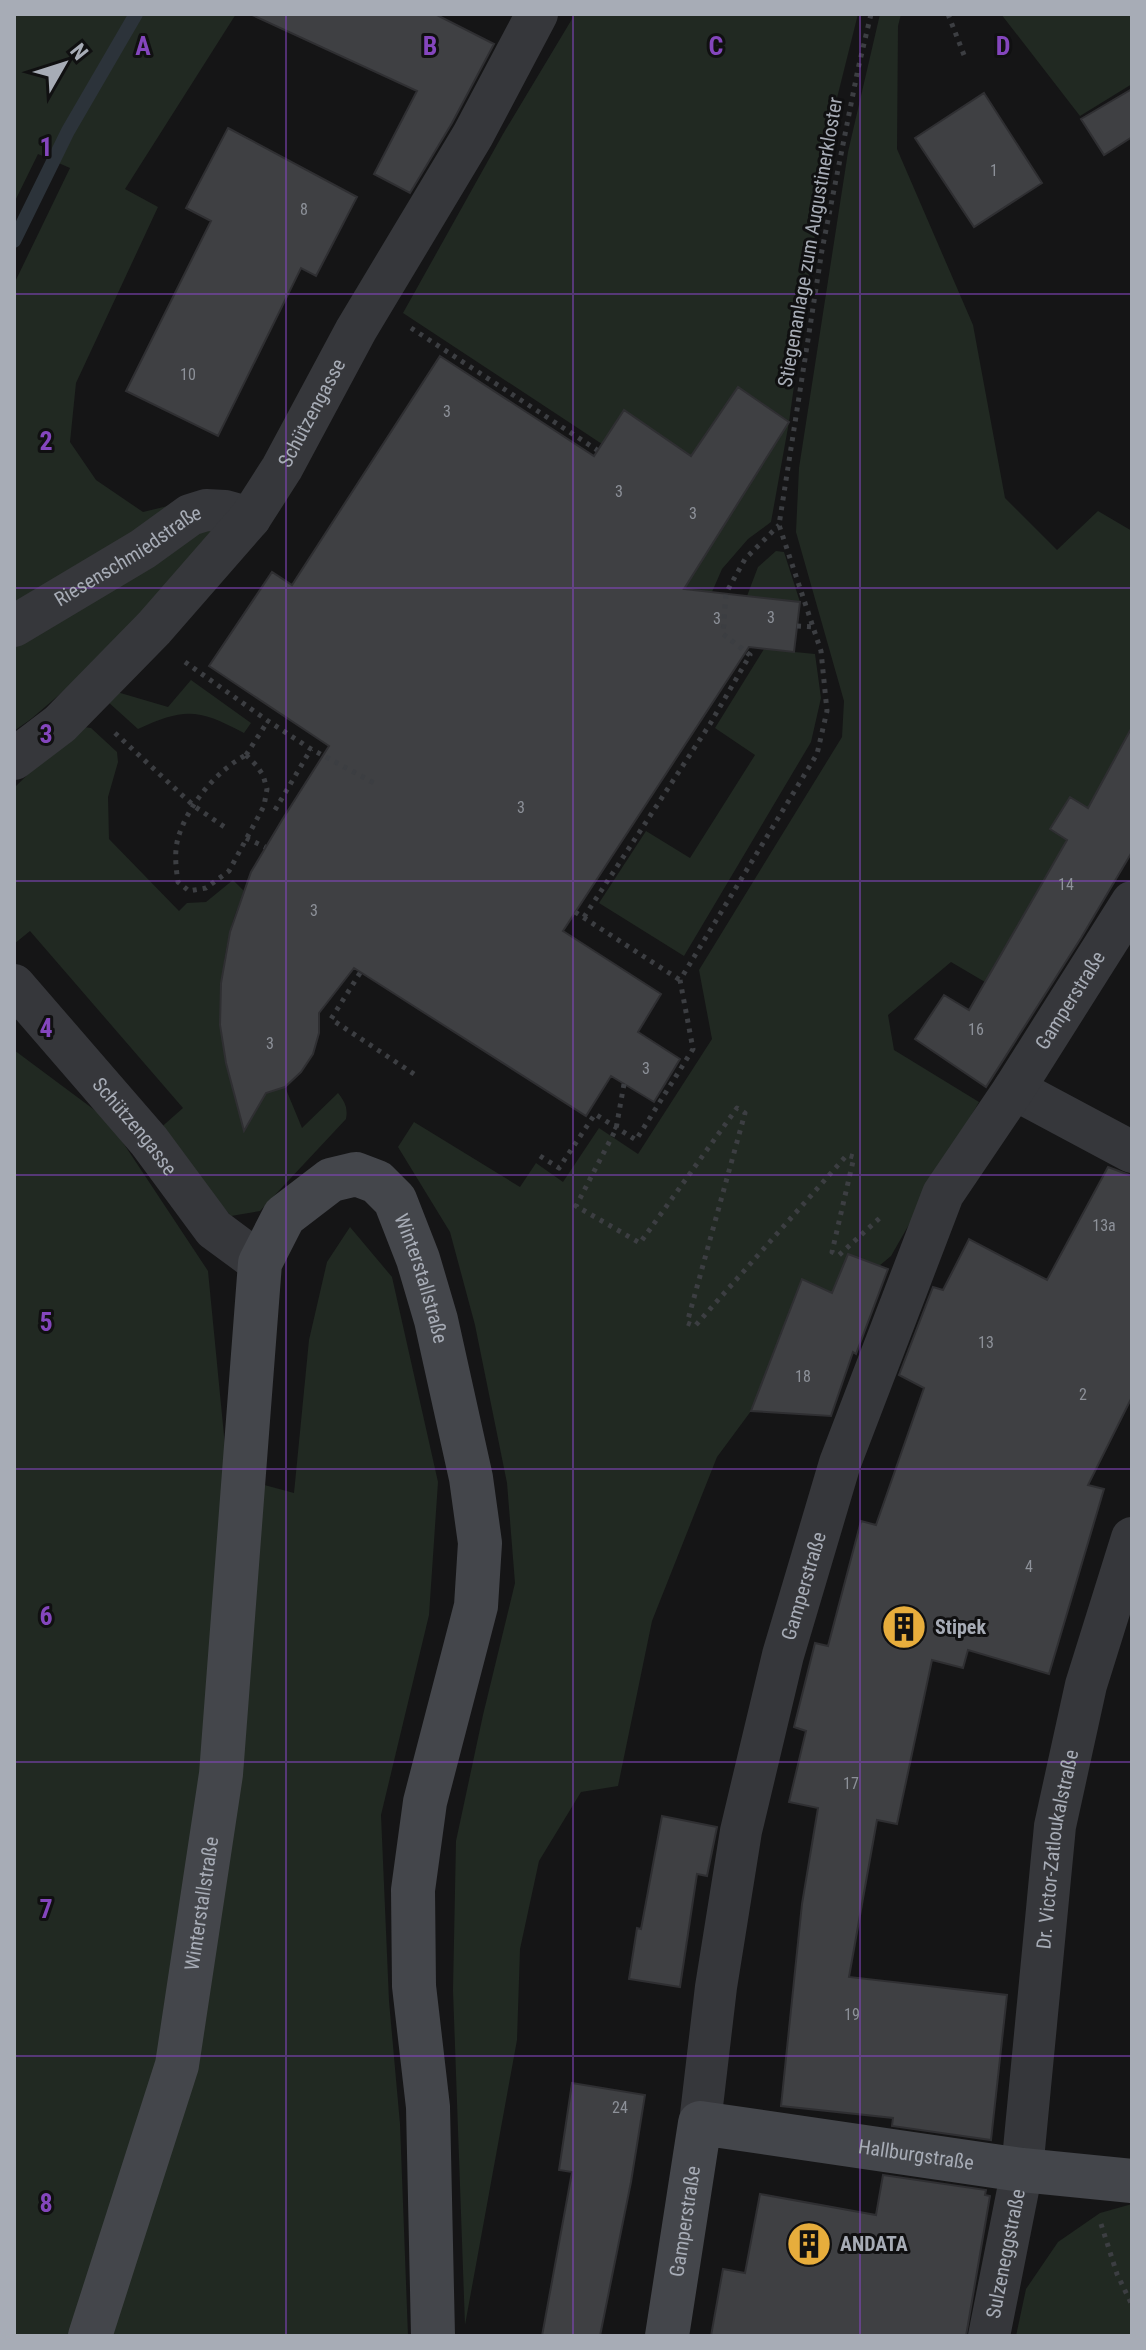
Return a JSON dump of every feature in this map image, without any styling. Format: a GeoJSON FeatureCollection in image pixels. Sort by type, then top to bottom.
{"type":"FeatureCollection","features":[{"type":"Feature","properties":{"kind":"street","name":"Schützengasse"},"geometry":{"type":"LineString","coordinates":[[14,759],[60,724],[147,635],[250,518],[282,468],[356,330],[473,135],[537,14]]}},
{"type":"Feature","properties":{"kind":"street","name":"Riesenschmiedstraße"},"geometry":{"type":"LineString","coordinates":[[14,626],[143,549],[190,515],[206,510],[225,511],[250,518]]}},
{"type":"Feature","properties":{"kind":"street","name":"Gamperstraße"},"geometry":{"type":"LineString","coordinates":[[667,2336],[741,1831],[783,1655],[840,1463],[943,1194],[1014,1089],[1132,902]]}},
{"type":"Feature","properties":{"kind":"street","name":"Schützengasse"},"geometry":{"type":"LineString","coordinates":[[14,985],[149,1141],[214,1229],[260,1263]]}},
{"type":"Feature","properties":{"kind":"street"},"geometry":{"type":"LineString","coordinates":[[1014,1089],[1132,1152]]}},
{"type":"Feature","properties":{"kind":"street","name":"Winterstallstraße"},"geometry":{"type":"LineString","coordinates":[[90,2336],[177,2065],[221,1774],[260,1263],[284,1216],[331,1180],[356,1174],[377,1182],[395,1200],[407,1230],[436,1320],[471,1478],[480,1543],[476,1606],[425,1802],[413,1890],[414,1986],[428,2107],[433,2336]]}},
{"type":"Feature","properties":{"kind":"street","name":"Dr. Victor-Zatloukalstraße"},"geometry":{"type":"LineString","coordinates":[[1022,2170],[1055,1826],[1086,1685],[1132,1538]]}},
{"type":"Feature","properties":{"kind":"street","name":"Hallburgstraße"},"geometry":{"type":"LineString","coordinates":[[700,2123],[1022,2170],[1113,2180]]}},
{"type":"Feature","properties":{"kind":"street","name":"Sulzeneggstraße"},"geometry":{"type":"LineString","coordinates":[[989,2336],[1022,2170]]}},
{"type":"Feature","properties":{"kind":"path","name":"Stiegenanlage zum Augustinerkloster"},"geometry":{"type":"LineString","coordinates":[[779,525],[822,250],[871,14]]}},
{"type":"Feature","properties":{"kind":"path"},"geometry":{"type":"LineString","coordinates":[[948,14],[964,55]]}},
{"type":"Feature","properties":{"kind":"path"},"geometry":{"type":"LineString","coordinates":[[401,337],[408,326],[597,450]]}},
{"type":"Feature","properties":{"kind":"path"},"geometry":{"type":"LineString","coordinates":[[540,1156],[559,1168],[595,1114],[636,1140],[693,1049],[680,980],[817,754],[827,711],[821,651],[779,525],[745,559],[726,593],[723,634],[750,655],[710,724],[584,917]]}},
{"type":"Feature","properties":{"kind":"path"},"geometry":{"type":"LineString","coordinates":[[797,626],[814,627]]}},
{"type":"Feature","properties":{"kind":"path"},"geometry":{"type":"LineString","coordinates":[[147,635],[311,749],[376,784]]}},
{"type":"Feature","properties":{"kind":"path"},"geometry":{"type":"LineString","coordinates":[[246,755],[256,765],[267,789],[264,806],[229,871],[206,888],[189,891],[178,882],[175,859],[178,838],[194,806],[215,779],[234,761],[246,755],[268,721]]}},
{"type":"Feature","properties":{"kind":"path"},"geometry":{"type":"LineString","coordinates":[[125,743],[194,806],[226,828]]}},
{"type":"Feature","properties":{"kind":"path"},"geometry":{"type":"LineString","coordinates":[[275,810],[311,749]]}},
{"type":"Feature","properties":{"kind":"path"},"geometry":{"type":"LineString","coordinates":[[246,838],[265,847]]}},
{"type":"Feature","properties":{"kind":"path"},"geometry":{"type":"LineString","coordinates":[[575,912],[680,980]]}},
{"type":"Feature","properties":{"kind":"path"},"geometry":{"type":"LineString","coordinates":[[360,973],[331,1019],[417,1076]]}},
{"type":"Feature","properties":{"kind":"path"},"geometry":{"type":"LineString","coordinates":[[624,1084],[616,1129],[576,1206],[640,1243],[737,1108],[745,1113],[687,1323],[695,1326],[847,1155],[854,1157],[832,1252],[839,1255],[884,1213]]}},
{"type":"Feature","properties":{"kind":"path"},"geometry":{"type":"LineString","coordinates":[[1113,2180],[1102,2232],[1132,2305]]}},
{"type":"Feature","properties":{"kind":"shaded area"},"geometry":{"type":"Polygon","coordinates":[[[14,14],[236,14],[125,189],[158,207],[76,383],[70,442],[96,480],[143,512],[201,498],[236,500],[131,633],[14,731],[14,284],[70,168],[38,154],[14,203],[14,14]]]}},
{"type":"Feature","properties":{"kind":"shaded area"},"geometry":{"type":"Polygon","coordinates":[[[575,14],[858,14],[830,126],[789,422],[771,522],[748,539],[722,569],[705,608],[672,607],[789,421],[738,387],[691,456],[624,411],[602,444],[403,313],[503,134],[575,14]]]}},
{"type":"Feature","properties":{"kind":"shaded area"},"geometry":{"type":"Polygon","coordinates":[[[880,14],[901,14],[898,26],[897,149],[973,325],[1005,498],[1057,550],[1098,511],[1132,531],[1132,727],[1095,813],[1070,797],[1050,829],[1067,840],[985,982],[951,962],[888,1015],[894,1050],[979,1102],[891,1256],[879,1266],[848,1254],[832,1293],[802,1280],[751,1411],[717,1457],[652,1621],[618,1786],[581,1792],[539,1861],[520,1949],[517,2040],[465,2325],[453,1990],[456,1841],[515,1583],[507,1483],[475,1325],[450,1232],[398,1147],[414,1122],[520,1187],[536,1163],[563,1182],[599,1128],[638,1154],[712,1039],[699,970],[842,737],[844,701],[796,532],[799,468],[848,152],[880,14]]]}},
{"type":"Feature","properties":{"kind":"shaded area"},"geometry":{"type":"Polygon","coordinates":[[[1001,14],[1132,14],[1132,84],[1080,116],[1001,14]]]}},
{"type":"Feature","properties":{"kind":"shaded area"},"geometry":{"type":"Polygon","coordinates":[[[776,551],[784,552],[800,602],[747,596],[758,567],[776,551]]]}},
{"type":"Feature","properties":{"kind":"shaded area"},"geometry":{"type":"Polygon","coordinates":[[[764,649],[815,654],[821,698],[811,742],[684,956],[599,903],[646,831],[690,858],[755,755],[715,728],[764,649]]]}},
{"type":"Feature","properties":{"kind":"shaded area"},"geometry":{"type":"Polygon","coordinates":[[[191,680],[251,723],[244,733],[215,719],[192,714],[168,717],[138,729],[107,701],[117,692],[168,707],[191,680]]]}},
{"type":"Feature","properties":{"kind":"shaded area"},"geometry":{"type":"Polygon","coordinates":[[[77,726],[91,728],[117,752],[118,762],[108,797],[109,839],[179,911],[187,903],[206,902],[233,880],[244,891],[225,955],[221,1005],[231,1079],[246,1125],[266,1093],[285,1087],[302,1128],[338,1093],[345,1105],[346,1119],[260,1211],[231,1216],[157,1131],[183,1108],[30,931],[14,944],[14,788],[77,726]]]}},
{"type":"Feature","properties":{"kind":"shaded area"},"geometry":{"type":"Polygon","coordinates":[[[14,1050],[108,1120],[208,1271],[226,1456],[257,1483],[294,1493],[309,1340],[327,1262],[350,1227],[392,1277],[438,1482],[429,1615],[381,1815],[389,2001],[400,2124],[408,2336],[14,2336],[14,1050]]]}},
{"type":"Feature","properties":{"kind":"shaded area"},"geometry":{"type":"Polygon","coordinates":[[[1132,2204],[1132,2336],[1016,2336],[1026,2289],[1058,2242],[1100,2213],[1132,2204]]]}},
{"type":"Feature","properties":{"kind":"building"},"geometry":{"type":"Polygon","coordinates":[[[250,14],[435,14],[494,44],[410,193],[374,174],[417,91],[250,14]]]}},
{"type":"Feature","properties":{"kind":"building"},"geometry":{"type":"Polygon","coordinates":[[[1132,89],[1132,137],[1104,155],[1081,119],[1132,89]]]}},
{"type":"Feature","properties":{"kind":"building"},"geometry":{"type":"Polygon","coordinates":[[[984,93],[1042,183],[974,227],[915,138],[984,93]]]}},
{"type":"Feature","properties":{"kind":"building"},"geometry":{"type":"Polygon","coordinates":[[[228,128],[357,197],[316,276],[301,268],[218,436],[126,391],[211,221],[186,208],[228,128]]]}},
{"type":"Feature","properties":{"kind":"building"},"geometry":{"type":"Polygon","coordinates":[[[440,356],[594,456],[624,410],[691,456],[738,387],[789,422],[684,589],[800,602],[794,652],[749,647],[563,931],[661,994],[638,1032],[680,1059],[654,1102],[611,1076],[586,1116],[354,968],[319,1013],[319,1033],[313,1054],[301,1072],[285,1087],[266,1093],[244,1131],[226,1063],[220,1025],[221,983],[230,932],[251,872],[329,746],[209,666],[272,572],[292,585],[440,356]]]}},
{"type":"Feature","properties":{"kind":"building"},"geometry":{"type":"Polygon","coordinates":[[[1132,727],[1132,852],[986,1087],[915,1039],[944,995],[969,1010],[1067,840],[1050,829],[1070,797],[1088,808],[1132,727]]]}},
{"type":"Feature","properties":{"kind":"building"},"geometry":{"type":"Polygon","coordinates":[[[1108,1167],[1132,1176],[1132,1397],[1088,1485],[1104,1489],[1049,1674],[968,1650],[963,1668],[932,1660],[897,1824],[877,1820],[849,1977],[1007,1995],[991,2140],[892,2126],[893,2118],[781,2106],[802,1904],[818,1808],[789,1802],[806,1731],[794,1727],[815,1643],[828,1646],[861,1521],[876,1525],[924,1388],[899,1375],[933,1287],[943,1290],[969,1239],[1047,1280],[1108,1167]]]}},
{"type":"Feature","properties":{"kind":"building"},"geometry":{"type":"Polygon","coordinates":[[[848,1254],[888,1269],[856,1354],[853,1352],[831,1416],[751,1411],[802,1279],[832,1293],[848,1254]]]}},
{"type":"Feature","properties":{"kind":"building"},"geometry":{"type":"Polygon","coordinates":[[[662,1816],[717,1827],[707,1876],[697,1874],[680,1987],[629,1979],[662,1816]]]}},
{"type":"Feature","properties":{"kind":"building"},"geometry":{"type":"Polygon","coordinates":[[[572,2083],[645,2095],[600,2336],[542,2336],[572,2172],[559,2170],[572,2083]]]}},
{"type":"Feature","properties":{"kind":"building"},"geometry":{"type":"Polygon","coordinates":[[[883,2175],[986,2190],[985,2195],[990,2196],[966,2336],[711,2336],[723,2269],[745,2273],[760,2194],[876,2215],[883,2175]]]}},
{"type":"Feature","properties":{"kind":"waterway"},"geometry":{"type":"LineString","coordinates":[[14,241],[68,131],[136,14]]}},
{"type":"Feature","properties":{"kind":"place","name":"Stipek"},"geometry":{"type":"Point","coordinates":[904,1627]}},
{"type":"Feature","properties":{"kind":"place","name":"ANDATA"},"geometry":{"type":"Point","coordinates":[809,2244]}}]}
